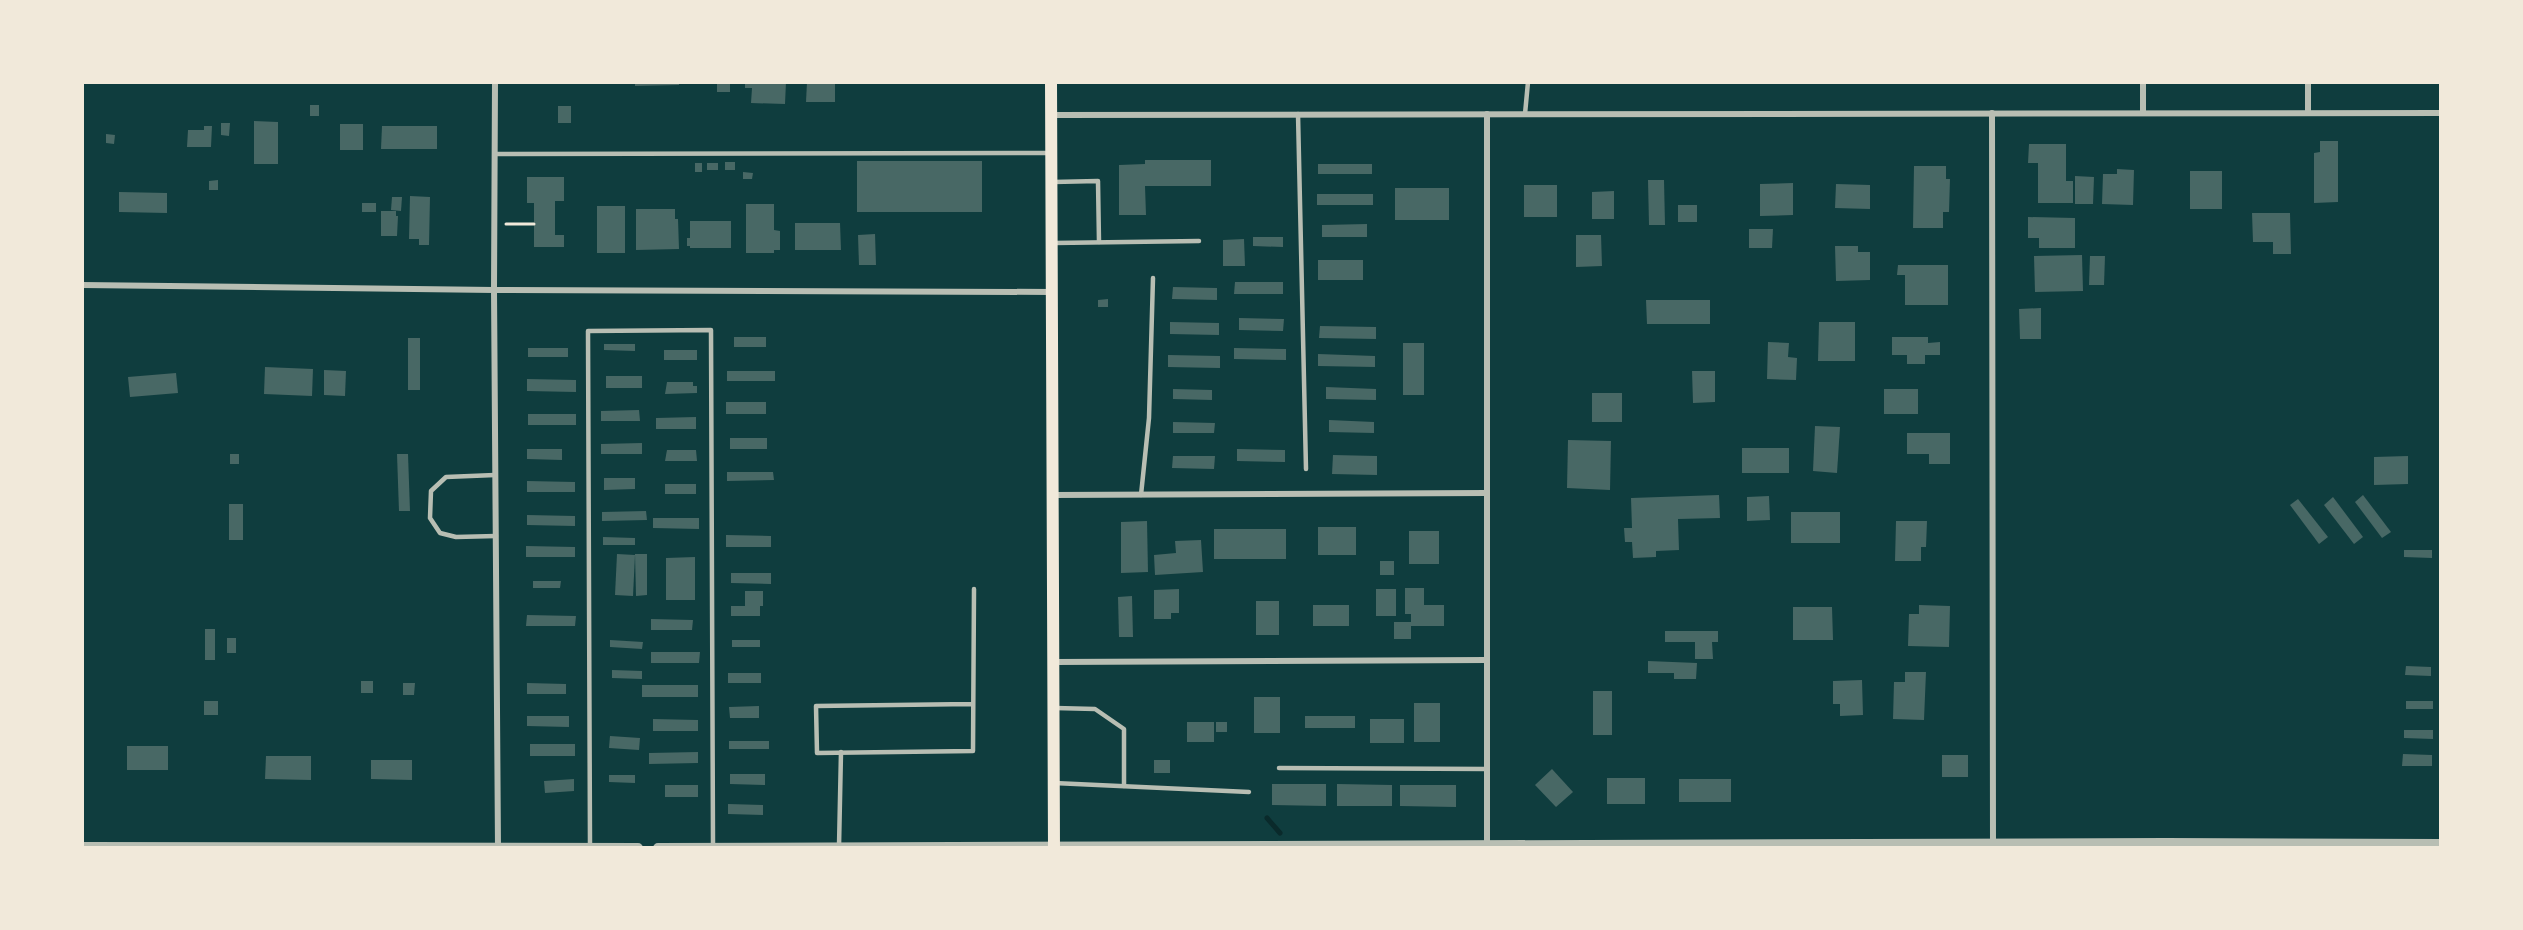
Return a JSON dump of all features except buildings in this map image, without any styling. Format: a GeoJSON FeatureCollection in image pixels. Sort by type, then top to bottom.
{"type":"FeatureCollection","features":[{"type":"Feature","properties":{"kind":"main road"},"geometry":{"type":"LineString","coordinates":[[1050,82],[1054,847]]}},
{"type":"Feature","properties":{"kind":"street"},"geometry":{"type":"LineString","coordinates":[[495,82],[494,291],[498,847]]}},
{"type":"Feature","properties":{"kind":"street"},"geometry":{"type":"LineString","coordinates":[[2143,82],[2143,113]]}},
{"type":"Feature","properties":{"kind":"street"},"geometry":{"type":"LineString","coordinates":[[2308,82],[2308,112]]}},
{"type":"Feature","properties":{"kind":"street"},"geometry":{"type":"LineString","coordinates":[[1050,114],[2440,113]]}},
{"type":"Feature","properties":{"kind":"street"},"geometry":{"type":"LineString","coordinates":[[1487,114],[1487,846]]}},
{"type":"Feature","properties":{"kind":"street"},"geometry":{"type":"LineString","coordinates":[[1992,114],[1993,846]]}},
{"type":"Feature","properties":{"kind":"street"},"geometry":{"type":"LineString","coordinates":[[82,285],[494,291],[1052,292]]}},
{"type":"Feature","properties":{"kind":"street"},"geometry":{"type":"LineString","coordinates":[[1053,495],[1487,493]]}},
{"type":"Feature","properties":{"kind":"street"},"geometry":{"type":"LineString","coordinates":[[1054,662],[1487,660]]}},
{"type":"Feature","properties":{"kind":"street"},"geometry":{"type":"LineString","coordinates":[[658,848],[2416,846],[2440,844]]}},
{"type":"Feature","properties":{"kind":"street"},"geometry":{"type":"LineString","coordinates":[[82,847],[638,848]]}},
{"type":"Feature","properties":{"kind":"lane"},"geometry":{"type":"LineString","coordinates":[[1525,114],[1528,82]]}},
{"type":"Feature","properties":{"kind":"lane"},"geometry":{"type":"LineString","coordinates":[[1298,114],[1306,469]]}},
{"type":"Feature","properties":{"kind":"lane"},"geometry":{"type":"LineString","coordinates":[[495,154],[1051,153]]}},
{"type":"Feature","properties":{"kind":"lane"},"geometry":{"type":"LineString","coordinates":[[1051,182],[1098,181],[1099,242]]}},
{"type":"Feature","properties":{"kind":"lane"},"geometry":{"type":"LineString","coordinates":[[1052,243],[1199,241]]}},
{"type":"Feature","properties":{"kind":"lane"},"geometry":{"type":"LineString","coordinates":[[1141,495],[1149,418],[1153,278]]}},
{"type":"Feature","properties":{"kind":"lane"},"geometry":{"type":"LineString","coordinates":[[590,847],[588,331],[711,330],[713,847]]}},
{"type":"Feature","properties":{"kind":"lane"},"geometry":{"type":"LineString","coordinates":[[495,476],[446,477],[431,491],[430,518],[440,533],[456,537],[496,536]]}},
{"type":"Feature","properties":{"kind":"lane"},"geometry":{"type":"LineString","coordinates":[[972,704],[816,706],[817,753],[973,751],[974,589]]}},
{"type":"Feature","properties":{"kind":"lane"},"geometry":{"type":"LineString","coordinates":[[1054,708],[1095,709],[1124,729],[1124,786]]}},
{"type":"Feature","properties":{"kind":"lane"},"geometry":{"type":"LineString","coordinates":[[839,847],[841,752]]}},
{"type":"Feature","properties":{"kind":"lane"},"geometry":{"type":"LineString","coordinates":[[1279,768],[1487,769]]}},
{"type":"Feature","properties":{"kind":"lane"},"geometry":{"type":"LineString","coordinates":[[1054,783],[1249,792]]}},
{"type":"Feature","properties":{"kind":"path"},"geometry":{"type":"LineString","coordinates":[[494,224],[534,224]]}},
{"type":"Feature","properties":{"kind":"waterway"},"geometry":{"type":"LineString","coordinates":[[1267,818],[1280,833]]}}]}
